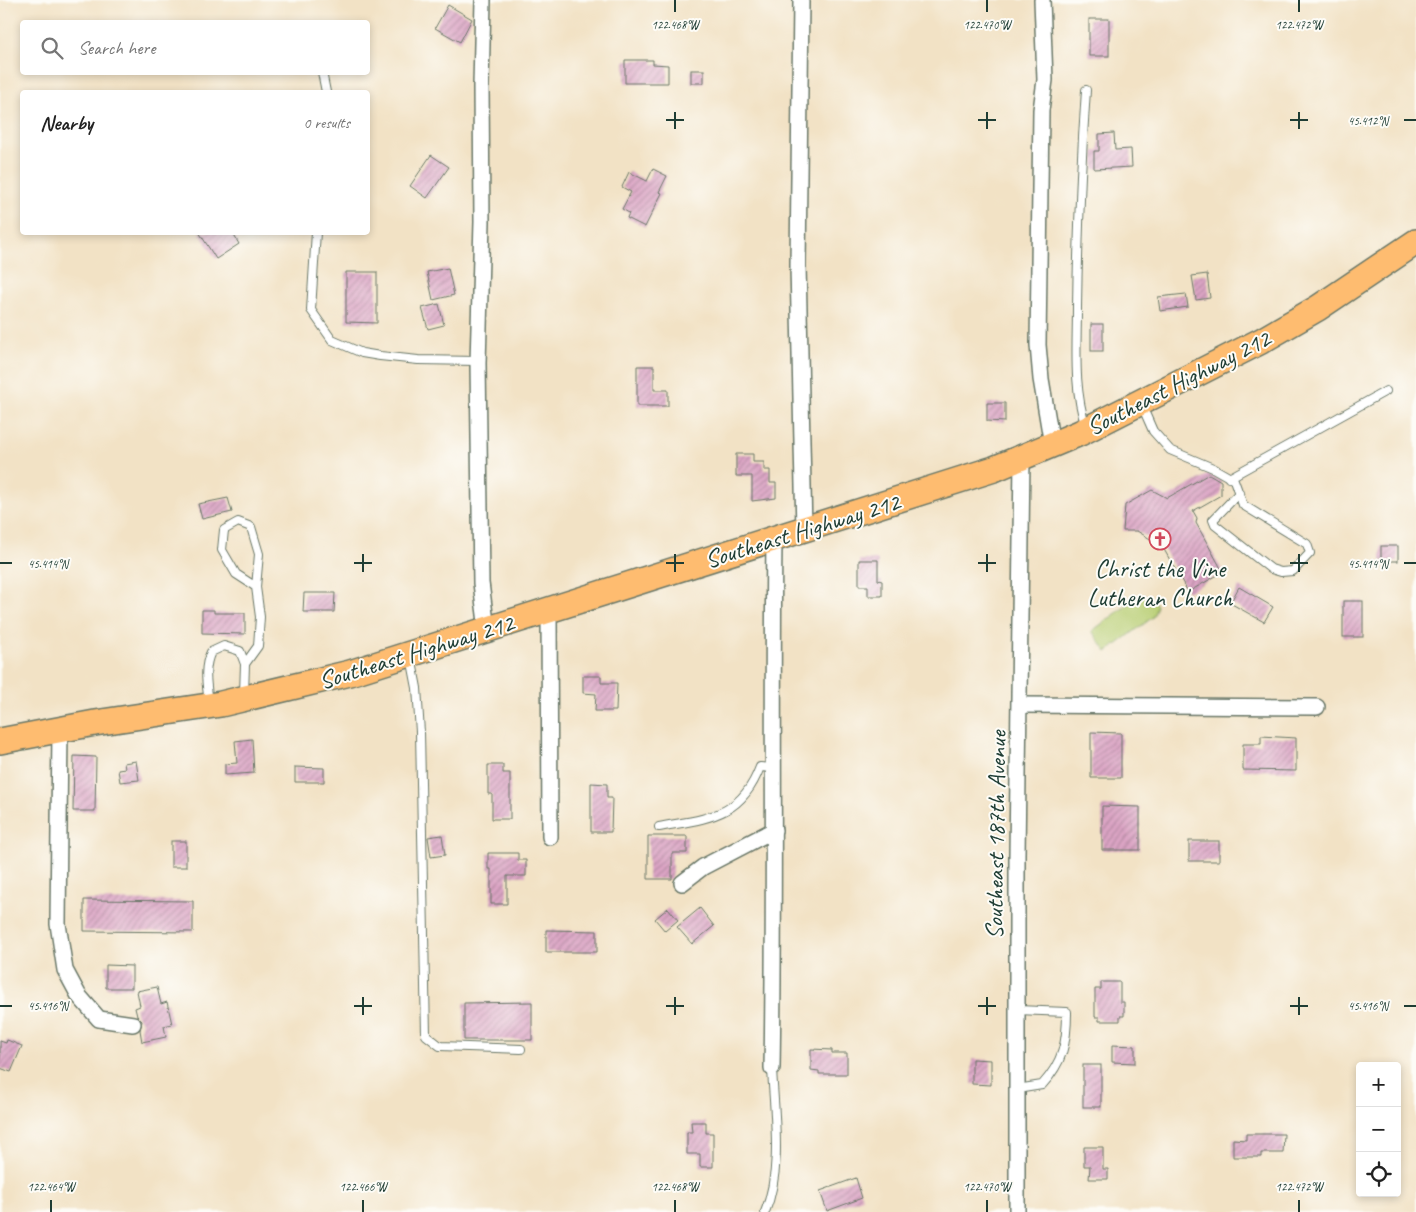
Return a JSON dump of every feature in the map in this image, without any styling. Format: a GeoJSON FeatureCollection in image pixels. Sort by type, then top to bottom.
{"type":"FeatureCollection","features":[{"type":"Feature","properties":{"kind":"highway","name":"Southeast Highway 212"},"geometry":{"type":"LineString","coordinates":[[0,742],[60,729],[244,699],[340,675],[410,655],[804,530],[1022,458],[1141,402],[1287,327],[1416,242]]}},
{"type":"Feature","properties":{"kind":"street"},"geometry":{"type":"LineString","coordinates":[[483,0],[480,86],[482,222],[478,361],[481,583],[487,630]]}},
{"type":"Feature","properties":{"kind":"street"},"geometry":{"type":"LineString","coordinates":[[801,0],[798,266],[804,530]]}},
{"type":"Feature","properties":{"kind":"street"},"geometry":{"type":"LineString","coordinates":[[1042,0],[1045,80],[1041,110],[1038,345],[1041,379],[1052,445]]}},
{"type":"Feature","properties":{"kind":"street","name":"Southeast 187th Avenue"},"geometry":{"type":"LineString","coordinates":[[1017,1212],[1016,1089],[1022,458]]}},
{"type":"Feature","properties":{"kind":"street"},"geometry":{"type":"LineString","coordinates":[[772,1068],[774,539]]}},
{"type":"Feature","properties":{"kind":"street"},"geometry":{"type":"LineString","coordinates":[[550,610],[550,837]]}},
{"type":"Feature","properties":{"kind":"street"},"geometry":{"type":"LineString","coordinates":[[1020,705],[1317,707]]}},
{"type":"Feature","properties":{"kind":"street"},"geometry":{"type":"LineString","coordinates":[[60,729],[58,924],[65,970],[80,996],[99,1019],[133,1024]]}},
{"type":"Feature","properties":{"kind":"street"},"geometry":{"type":"LineString","coordinates":[[682,883],[703,867],[774,830]]}},
{"type":"Feature","properties":{"kind":"lane"},"geometry":{"type":"LineString","coordinates":[[323,75],[326,90]]}},
{"type":"Feature","properties":{"kind":"lane"},"geometry":{"type":"LineString","coordinates":[[1086,90],[1078,231],[1077,378],[1080,409],[1086,429]]}},
{"type":"Feature","properties":{"kind":"lane"},"geometry":{"type":"LineString","coordinates":[[316,235],[311,310],[332,340],[362,353],[380,356],[418,360],[478,361]]}},
{"type":"Feature","properties":{"kind":"lane"},"geometry":{"type":"LineString","coordinates":[[1229,478],[1386,391]]}},
{"type":"Feature","properties":{"kind":"lane"},"geometry":{"type":"LineString","coordinates":[[1141,402],[1153,431],[1170,450],[1213,468],[1234,480],[1243,504],[1308,544],[1310,553],[1292,571],[1281,572],[1271,569],[1215,525],[1213,520],[1239,494]]}},
{"type":"Feature","properties":{"kind":"lane"},"geometry":{"type":"LineString","coordinates":[[245,664],[258,646],[260,616],[256,587],[259,554],[251,527],[238,522],[224,530],[222,550],[236,574],[256,587]]}},
{"type":"Feature","properties":{"kind":"lane"},"geometry":{"type":"LineString","coordinates":[[209,705],[206,678],[207,660],[211,652],[224,646],[240,651],[245,664],[244,699]]}},
{"type":"Feature","properties":{"kind":"lane"},"geometry":{"type":"LineString","coordinates":[[410,655],[417,688],[420,732],[426,1035],[440,1046],[521,1049]]}},
{"type":"Feature","properties":{"kind":"lane"},"geometry":{"type":"LineString","coordinates":[[659,827],[713,817],[734,808],[746,797],[760,767],[773,768]]}},
{"type":"Feature","properties":{"kind":"lane"},"geometry":{"type":"LineString","coordinates":[[1016,1089],[1042,1086],[1050,1076],[1067,1040],[1067,1012],[1017,1010]]}},
{"type":"Feature","properties":{"kind":"lane"},"geometry":{"type":"LineString","coordinates":[[766,1212],[774,1192],[775,1143],[772,1068]]}},
{"type":"Feature","properties":{"kind":"green space"},"geometry":{"type":"Polygon","coordinates":[[[1141,595],[1149,596],[1157,606],[1153,617],[1107,652],[1092,631],[1141,595]]]}},
{"type":"Feature","properties":{"kind":"building"},"geometry":{"type":"Polygon","coordinates":[[[448,5],[472,19],[460,42],[435,28],[448,5]]]}},
{"type":"Feature","properties":{"kind":"building"},"geometry":{"type":"Polygon","coordinates":[[[1089,19],[1109,19],[1109,56],[1089,56],[1089,19]]]}},
{"type":"Feature","properties":{"kind":"building"},"geometry":{"type":"Polygon","coordinates":[[[625,60],[653,60],[653,64],[668,65],[668,83],[625,83],[625,60]]]}},
{"type":"Feature","properties":{"kind":"building"},"geometry":{"type":"Polygon","coordinates":[[[691,70],[704,70],[704,83],[691,83],[691,70]]]}},
{"type":"Feature","properties":{"kind":"building"},"geometry":{"type":"Polygon","coordinates":[[[1114,133],[1115,150],[1131,149],[1132,167],[1094,169],[1094,151],[1099,151],[1099,134],[1114,133]]]}},
{"type":"Feature","properties":{"kind":"building"},"geometry":{"type":"Polygon","coordinates":[[[431,155],[449,167],[427,198],[410,186],[431,155]]]}},
{"type":"Feature","properties":{"kind":"building"},"geometry":{"type":"Polygon","coordinates":[[[653,169],[667,176],[659,192],[662,193],[645,227],[627,218],[629,213],[622,209],[631,192],[622,187],[629,172],[647,181],[653,169]]]}},
{"type":"Feature","properties":{"kind":"building"},"geometry":{"type":"Polygon","coordinates":[[[201,235],[234,235],[239,244],[216,259],[201,235]]]}},
{"type":"Feature","properties":{"kind":"building"},"geometry":{"type":"Polygon","coordinates":[[[448,268],[454,295],[433,300],[427,272],[448,268]]]}},
{"type":"Feature","properties":{"kind":"building"},"geometry":{"type":"Polygon","coordinates":[[[346,272],[377,272],[377,323],[346,322],[346,272]]]}},
{"type":"Feature","properties":{"kind":"building"},"geometry":{"type":"Polygon","coordinates":[[[1207,274],[1210,298],[1196,300],[1192,276],[1207,274]]]}},
{"type":"Feature","properties":{"kind":"building"},"geometry":{"type":"Polygon","coordinates":[[[1186,294],[1188,307],[1160,311],[1158,297],[1186,294]]]}},
{"type":"Feature","properties":{"kind":"building"},"geometry":{"type":"Polygon","coordinates":[[[439,304],[444,325],[428,329],[422,308],[439,304]]]}},
{"type":"Feature","properties":{"kind":"building"},"geometry":{"type":"Polygon","coordinates":[[[1091,324],[1103,324],[1103,351],[1091,351],[1091,324]]]}},
{"type":"Feature","properties":{"kind":"building"},"geometry":{"type":"Polygon","coordinates":[[[637,366],[654,366],[654,390],[668,390],[668,406],[637,406],[637,366]]]}},
{"type":"Feature","properties":{"kind":"building"},"geometry":{"type":"Polygon","coordinates":[[[987,403],[1005,403],[1005,422],[987,421],[987,403]]]}},
{"type":"Feature","properties":{"kind":"building"},"geometry":{"type":"Polygon","coordinates":[[[736,454],[753,454],[753,462],[764,462],[764,470],[770,470],[770,483],[776,483],[776,498],[752,501],[752,476],[736,476],[736,454]]]}},
{"type":"Feature","properties":{"kind":"building"},"geometry":{"type":"Polygon","coordinates":[[[1209,474],[1221,481],[1221,495],[1193,511],[1197,518],[1196,523],[1223,572],[1188,592],[1157,537],[1152,540],[1137,531],[1123,531],[1125,505],[1152,490],[1167,498],[1209,474]]]}},
{"type":"Feature","properties":{"kind":"building"},"geometry":{"type":"Polygon","coordinates":[[[228,498],[232,512],[202,519],[198,504],[228,498]]]}},
{"type":"Feature","properties":{"kind":"building"},"geometry":{"type":"Polygon","coordinates":[[[1381,546],[1398,546],[1398,561],[1381,561],[1381,546]]]}},
{"type":"Feature","properties":{"kind":"building"},"geometry":{"type":"Polygon","coordinates":[[[859,560],[878,560],[878,580],[882,581],[882,596],[868,596],[868,586],[859,586],[859,560]]]}},
{"type":"Feature","properties":{"kind":"building"},"geometry":{"type":"Polygon","coordinates":[[[1239,587],[1273,607],[1264,622],[1230,603],[1239,587]]]}},
{"type":"Feature","properties":{"kind":"building"},"geometry":{"type":"Polygon","coordinates":[[[304,593],[335,593],[334,612],[303,612],[304,593]]]}},
{"type":"Feature","properties":{"kind":"building"},"geometry":{"type":"Polygon","coordinates":[[[1343,601],[1363,601],[1363,637],[1343,637],[1343,601]]]}},
{"type":"Feature","properties":{"kind":"building"},"geometry":{"type":"Polygon","coordinates":[[[202,610],[214,610],[214,613],[245,613],[245,634],[202,633],[202,610]]]}},
{"type":"Feature","properties":{"kind":"building"},"geometry":{"type":"Polygon","coordinates":[[[583,676],[601,676],[601,683],[617,683],[616,711],[595,711],[596,694],[583,693],[583,676]]]}},
{"type":"Feature","properties":{"kind":"building"},"geometry":{"type":"Polygon","coordinates":[[[1091,732],[1121,733],[1121,778],[1091,778],[1091,732]]]}},
{"type":"Feature","properties":{"kind":"building"},"geometry":{"type":"Polygon","coordinates":[[[1261,736],[1296,738],[1296,771],[1243,770],[1243,744],[1261,744],[1261,736]]]}},
{"type":"Feature","properties":{"kind":"building"},"geometry":{"type":"Polygon","coordinates":[[[252,739],[254,773],[225,775],[225,764],[237,763],[235,741],[252,739]]]}},
{"type":"Feature","properties":{"kind":"building"},"geometry":{"type":"Polygon","coordinates":[[[74,756],[96,757],[95,811],[73,811],[74,756]]]}},
{"type":"Feature","properties":{"kind":"building"},"geometry":{"type":"Polygon","coordinates":[[[136,761],[139,780],[120,782],[118,770],[125,769],[124,763],[136,761]]]}},
{"type":"Feature","properties":{"kind":"building"},"geometry":{"type":"Polygon","coordinates":[[[488,765],[503,765],[503,773],[510,773],[510,819],[492,819],[492,794],[488,794],[488,765]]]}},
{"type":"Feature","properties":{"kind":"building"},"geometry":{"type":"Polygon","coordinates":[[[295,767],[324,768],[324,782],[295,782],[295,767]]]}},
{"type":"Feature","properties":{"kind":"building"},"geometry":{"type":"Polygon","coordinates":[[[591,783],[607,784],[607,798],[612,798],[611,832],[591,832],[591,783]]]}},
{"type":"Feature","properties":{"kind":"building"},"geometry":{"type":"Polygon","coordinates":[[[1102,806],[1140,807],[1140,850],[1102,850],[1102,806]]]}},
{"type":"Feature","properties":{"kind":"building"},"geometry":{"type":"Polygon","coordinates":[[[442,835],[445,855],[431,857],[428,837],[442,835]]]}},
{"type":"Feature","properties":{"kind":"building"},"geometry":{"type":"Polygon","coordinates":[[[648,836],[687,836],[687,853],[672,853],[672,879],[648,879],[648,836]]]}},
{"type":"Feature","properties":{"kind":"building"},"geometry":{"type":"Polygon","coordinates":[[[171,841],[186,841],[186,867],[171,867],[171,841]]]}},
{"type":"Feature","properties":{"kind":"building"},"geometry":{"type":"Polygon","coordinates":[[[1189,841],[1219,841],[1219,861],[1189,861],[1189,841]]]}},
{"type":"Feature","properties":{"kind":"building"},"geometry":{"type":"Polygon","coordinates":[[[488,853],[518,853],[518,860],[526,860],[526,876],[507,876],[507,904],[491,904],[491,869],[488,869],[488,853]]]}},
{"type":"Feature","properties":{"kind":"building"},"geometry":{"type":"Polygon","coordinates":[[[84,900],[193,901],[193,932],[84,931],[84,900]]]}},
{"type":"Feature","properties":{"kind":"building"},"geometry":{"type":"Polygon","coordinates":[[[668,908],[678,920],[665,931],[655,919],[668,908]]]}},
{"type":"Feature","properties":{"kind":"building"},"geometry":{"type":"Polygon","coordinates":[[[700,908],[714,926],[692,944],[677,927],[700,908]]]}},
{"type":"Feature","properties":{"kind":"building"},"geometry":{"type":"Polygon","coordinates":[[[546,930],[597,931],[597,952],[546,952],[546,930]]]}},
{"type":"Feature","properties":{"kind":"building"},"geometry":{"type":"Polygon","coordinates":[[[106,965],[132,966],[132,988],[106,988],[106,965]]]}},
{"type":"Feature","properties":{"kind":"building"},"geometry":{"type":"Polygon","coordinates":[[[1101,982],[1120,982],[1120,1002],[1124,1002],[1124,1016],[1120,1016],[1120,1021],[1099,1021],[1099,1017],[1095,1017],[1095,989],[1101,989],[1101,982]]]}},
{"type":"Feature","properties":{"kind":"building"},"geometry":{"type":"Polygon","coordinates":[[[157,987],[161,1004],[167,1002],[172,1024],[164,1026],[166,1037],[142,1042],[140,1030],[142,1021],[137,1016],[135,1008],[140,1006],[137,991],[157,987]]]}},
{"type":"Feature","properties":{"kind":"building"},"geometry":{"type":"Polygon","coordinates":[[[532,1002],[532,1040],[464,1040],[464,1003],[532,1002]]]}},
{"type":"Feature","properties":{"kind":"building"},"geometry":{"type":"Polygon","coordinates":[[[7,1040],[22,1046],[11,1072],[0,1068],[0,1041],[6,1043],[7,1040]]]}},
{"type":"Feature","properties":{"kind":"building"},"geometry":{"type":"Polygon","coordinates":[[[1112,1045],[1135,1046],[1135,1063],[1112,1062],[1112,1045]]]}},
{"type":"Feature","properties":{"kind":"building"},"geometry":{"type":"Polygon","coordinates":[[[811,1049],[832,1050],[832,1053],[847,1053],[847,1074],[819,1074],[819,1071],[811,1070],[811,1049]]]}},
{"type":"Feature","properties":{"kind":"building"},"geometry":{"type":"Polygon","coordinates":[[[972,1059],[991,1060],[991,1085],[972,1084],[972,1059]]]}},
{"type":"Feature","properties":{"kind":"building"},"geometry":{"type":"Polygon","coordinates":[[[1083,1065],[1101,1065],[1101,1107],[1083,1107],[1083,1065]]]}},
{"type":"Feature","properties":{"kind":"building"},"geometry":{"type":"Polygon","coordinates":[[[691,1122],[706,1122],[706,1133],[713,1133],[713,1167],[700,1167],[700,1154],[687,1154],[687,1132],[692,1132],[691,1122]]]}},
{"type":"Feature","properties":{"kind":"building"},"geometry":{"type":"Polygon","coordinates":[[[1246,1134],[1284,1134],[1283,1153],[1261,1153],[1261,1157],[1233,1157],[1233,1139],[1246,1140],[1246,1134]]]}},
{"type":"Feature","properties":{"kind":"building"},"geometry":{"type":"Polygon","coordinates":[[[1084,1147],[1103,1147],[1103,1169],[1108,1169],[1108,1179],[1089,1179],[1090,1166],[1084,1166],[1084,1147]]]}},
{"type":"Feature","properties":{"kind":"building"},"geometry":{"type":"Polygon","coordinates":[[[856,1178],[862,1198],[827,1211],[820,1191],[856,1178]]]}},
{"type":"Feature","properties":{"kind":"place","name":"Christ the Vine Lutheran Church"},"geometry":{"type":"Point","coordinates":[1160,539]}}]}
